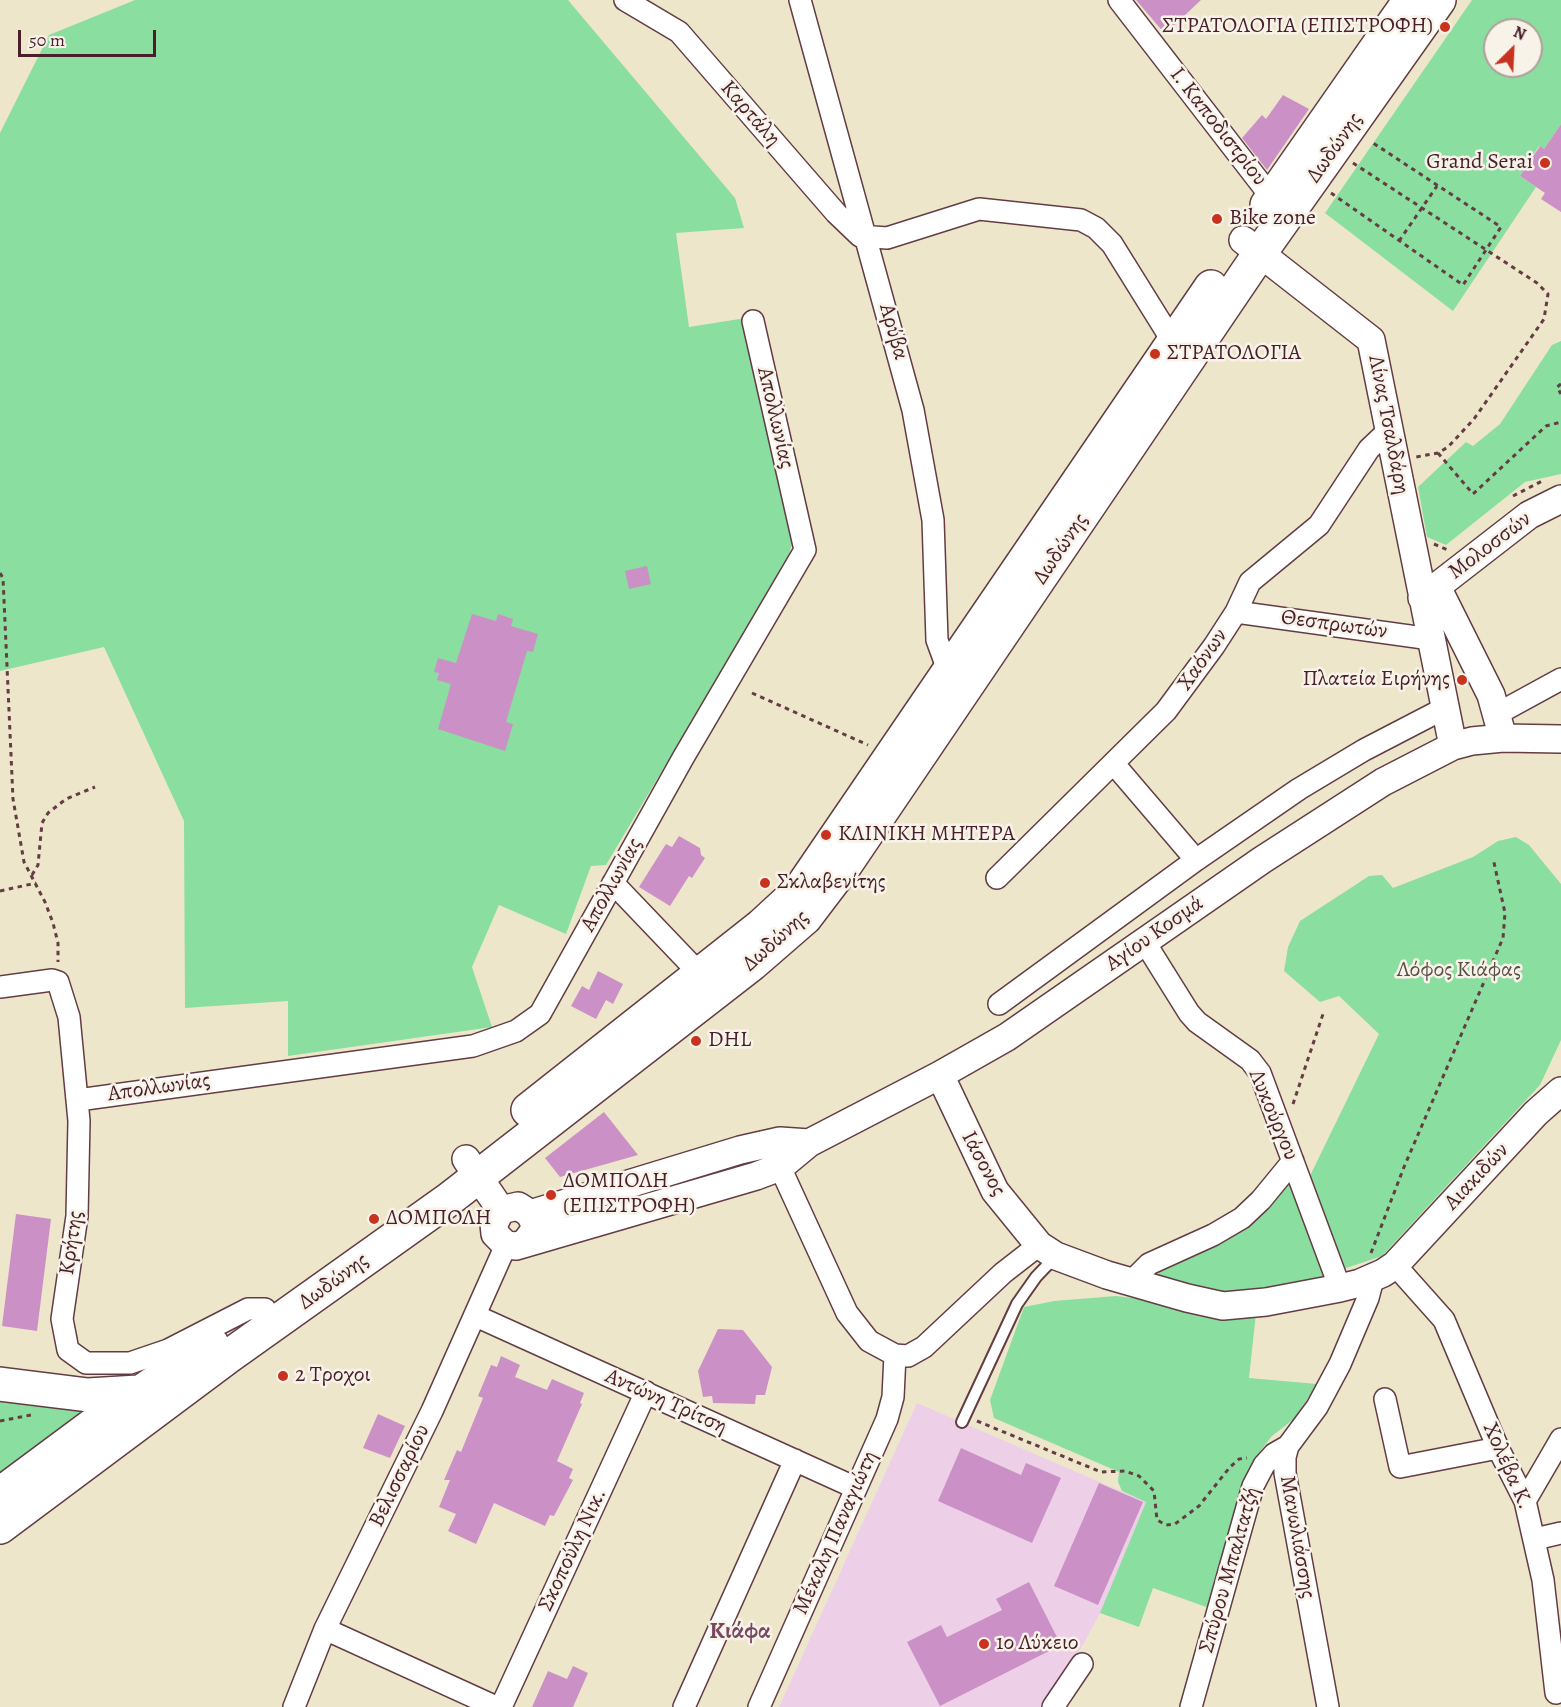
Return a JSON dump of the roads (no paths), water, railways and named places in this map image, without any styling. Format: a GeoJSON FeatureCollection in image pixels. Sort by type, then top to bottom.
{"type":"FeatureCollection","features":[{"type":"Feature","properties":{"kind":"main road","name":"Δωδώνης"},"geometry":{"type":"LineString","coordinates":[[0,1527],[229,1356],[472,1168],[759,959],[805,918],[846,864],[1252,247],[1272,198],[1410,0]]}},
{"type":"Feature","properties":{"kind":"main road","name":"Δωδώνης"},"geometry":{"type":"LineString","coordinates":[[0,1494],[140,1392],[472,1168],[699,974],[761,926],[799,891],[1173,342],[1252,247],[1313,180],[1439,0]]}},
{"type":"Feature","properties":{"kind":"main road"},"geometry":{"type":"LineString","coordinates":[[0,1384],[88,1395],[140,1392]]}},
{"type":"Feature","properties":{"kind":"street","name":"Καρτάλη"},"geometry":{"type":"LineString","coordinates":[[625,0],[679,32],[836,213],[854,231],[866,238]]}},
{"type":"Feature","properties":{"kind":"street","name":"Αρύβα"},"geometry":{"type":"LineString","coordinates":[[800,0],[908,388],[931,502],[936,631],[940,653],[948,670]]}},
{"type":"Feature","properties":{"kind":"street","name":"Ι. Καποδιστρίου"},"geometry":{"type":"LineString","coordinates":[[1119,0],[1272,198]]}},
{"type":"Feature","properties":{"kind":"street"},"geometry":{"type":"LineString","coordinates":[[866,238],[892,237],[979,209],[1081,220],[1096,228],[1112,244],[1173,342]]}},
{"type":"Feature","properties":{"kind":"street","name":"Λίνας Τσαλδάρη"},"geometry":{"type":"LineString","coordinates":[[1252,247],[1369,337],[1389,430],[1430,593]]}},
{"type":"Feature","properties":{"kind":"street","name":"Απολλωνίας"},"geometry":{"type":"LineString","coordinates":[[78,1100],[473,1046],[516,1031],[537,1018],[548,1003],[613,883],[805,550],[753,321]]}},
{"type":"Feature","properties":{"kind":"street","name":"Χαόνων"},"geometry":{"type":"LineString","coordinates":[[997,878],[1166,711],[1236,612],[1250,582],[1319,525],[1369,449],[1389,430]]}},
{"type":"Feature","properties":{"kind":"street","name":"Μολοσσών"},"geometry":{"type":"LineString","coordinates":[[1430,593],[1529,515],[1561,499]]}},
{"type":"Feature","properties":{"kind":"street"},"geometry":{"type":"LineString","coordinates":[[1430,593],[1431,639],[1453,746]]}},
{"type":"Feature","properties":{"kind":"street"},"geometry":{"type":"LineString","coordinates":[[1430,593],[1491,695],[1500,726],[1561,739]]}},
{"type":"Feature","properties":{"kind":"street","name":"Θεσπρωτών"},"geometry":{"type":"LineString","coordinates":[[1236,612],[1431,639]]}},
{"type":"Feature","properties":{"kind":"street","name":"Αγίου Κοσμά"},"geometry":{"type":"LineString","coordinates":[[516,1244],[616,1218],[808,1143],[940,1075],[1007,1037],[1354,799],[1453,746],[1500,726],[1561,679]]}},
{"type":"Feature","properties":{"kind":"street"},"geometry":{"type":"LineString","coordinates":[[999,1005],[1196,860],[1299,789],[1364,750],[1445,708]]}},
{"type":"Feature","properties":{"kind":"street"},"geometry":{"type":"LineString","coordinates":[[1114,764],[1196,860]]}},
{"type":"Feature","properties":{"kind":"street"},"geometry":{"type":"LineString","coordinates":[[613,883],[699,974]]}},
{"type":"Feature","properties":{"kind":"street","name":"Λυκούργου"},"geometry":{"type":"LineString","coordinates":[[1144,941],[1189,1013],[1257,1067],[1340,1288]]}},
{"type":"Feature","properties":{"kind":"street","name":"Κρήτης"},"geometry":{"type":"LineString","coordinates":[[0,987],[52,980],[58,982],[69,1017],[78,1100],[77,1216],[62,1319],[65,1343],[72,1355],[86,1363],[97,1365],[143,1360],[248,1309],[265,1309]]}},
{"type":"Feature","properties":{"kind":"street","name":"Ιάσονος"},"geometry":{"type":"LineString","coordinates":[[940,1075],[995,1191],[1048,1251]]}},
{"type":"Feature","properties":{"kind":"street","name":"Αιακιδών"},"geometry":{"type":"LineString","coordinates":[[1384,1272],[1536,1113],[1561,1091]]}},
{"type":"Feature","properties":{"kind":"street"},"geometry":{"type":"LineString","coordinates":[[774,1155],[847,1313],[869,1341],[895,1354],[908,1356],[924,1347],[996,1280],[1048,1251],[1131,1282],[1223,1306],[1266,1302],[1340,1288],[1384,1272]]}},
{"type":"Feature","properties":{"kind":"street","name":"Αγίου Κοσμά"},"geometry":{"type":"LineString","coordinates":[[530,1214],[774,1155]]}},
{"type":"Feature","properties":{"kind":"street"},"geometry":{"type":"LineString","coordinates":[[1131,1282],[1149,1264],[1213,1235],[1242,1218],[1293,1161]]}},
{"type":"Feature","properties":{"kind":"street"},"geometry":{"type":"LineString","coordinates":[[472,1168],[501,1210]]}},
{"type":"Feature","properties":{"kind":"street"},"geometry":{"type":"LineString","coordinates":[[518,1206],[530,1214],[534,1222],[534,1231],[516,1244],[498,1239],[494,1229],[495,1219],[501,1210],[518,1206]]}},
{"type":"Feature","properties":{"kind":"street","name":"Βελισσαρίου"},"geometry":{"type":"LineString","coordinates":[[294,1707],[325,1629],[476,1316],[516,1244]]}},
{"type":"Feature","properties":{"kind":"street","name":"Μανωλιάσσης"},"geometry":{"type":"LineString","coordinates":[[1328,1707],[1285,1473],[1285,1457],[1288,1446],[1317,1407],[1341,1364],[1384,1272]]}},
{"type":"Feature","properties":{"kind":"street","name":"Χολέβα Κ."},"geometry":{"type":"LineString","coordinates":[[1384,1272],[1444,1320],[1498,1448],[1525,1501],[1543,1580],[1554,1697]]}},
{"type":"Feature","properties":{"kind":"street","name":"Αντώνη Τρίτση"},"geometry":{"type":"LineString","coordinates":[[476,1316],[856,1488]]}},
{"type":"Feature","properties":{"kind":"street","name":"Μέκαλη Παναγιώτη"},"geometry":{"type":"LineString","coordinates":[[759,1707],[891,1406],[895,1354]]}},
{"type":"Feature","properties":{"kind":"street","name":"Σκοπούλη Νικ."},"geometry":{"type":"LineString","coordinates":[[501,1707],[646,1392]]}},
{"type":"Feature","properties":{"kind":"street"},"geometry":{"type":"LineString","coordinates":[[1385,1399],[1400,1467],[1498,1448]]}},
{"type":"Feature","properties":{"kind":"street"},"geometry":{"type":"LineString","coordinates":[[1525,1501],[1561,1438]]}},
{"type":"Feature","properties":{"kind":"street","name":"Σπύρου Μπαλτατζή"},"geometry":{"type":"LineString","coordinates":[[1191,1707],[1241,1523],[1256,1479],[1274,1454],[1288,1446]]}},
{"type":"Feature","properties":{"kind":"street"},"geometry":{"type":"LineString","coordinates":[[684,1707],[795,1460]]}},
{"type":"Feature","properties":{"kind":"street"},"geometry":{"type":"LineString","coordinates":[[1535,1539],[1561,1533]]}},
{"type":"Feature","properties":{"kind":"street"},"geometry":{"type":"LineString","coordinates":[[325,1629],[496,1707]]}},
{"type":"Feature","properties":{"kind":"street"},"geometry":{"type":"LineString","coordinates":[[1053,1707],[1082,1664]]}},
{"type":"Feature","properties":{"kind":"lane"},"geometry":{"type":"LineString","coordinates":[[963,1418],[1017,1304],[1036,1277],[1048,1251]]}},
{"type":"Feature","properties":{"kind":"place","name":"ΣΤΡΑΤΟΛΟΓΙΑ (ΕΠΙΣΤΡΟΦΗ)"},"geometry":{"type":"Point","coordinates":[1445,27]}},
{"type":"Feature","properties":{"kind":"place","name":"Grand Serai"},"geometry":{"type":"Point","coordinates":[1545,163]}},
{"type":"Feature","properties":{"kind":"place","name":"Bike zone"},"geometry":{"type":"Point","coordinates":[1217,219]}},
{"type":"Feature","properties":{"kind":"place","name":"ΣΤΡΑΤΟΛΟΓΙΑ"},"geometry":{"type":"Point","coordinates":[1155,354]}},
{"type":"Feature","properties":{"kind":"place","name":"Πλατεία Ειρήνης"},"geometry":{"type":"Point","coordinates":[1462,680]}},
{"type":"Feature","properties":{"kind":"place","name":"ΚΛΙΝΙΚΗ ΜΗΤΕΡΑ"},"geometry":{"type":"Point","coordinates":[826,835]}},
{"type":"Feature","properties":{"kind":"place","name":"Σκλαβενίτης"},"geometry":{"type":"Point","coordinates":[765,883]}},
{"type":"Feature","properties":{"kind":"place","name":"DHL"},"geometry":{"type":"Point","coordinates":[696,1041]}},
{"type":"Feature","properties":{"kind":"place","name":"ΔΟΜΠΟΛΗ (ΕΠΙΣΤΡΟΦΗ)"},"geometry":{"type":"Point","coordinates":[551,1195]}},
{"type":"Feature","properties":{"kind":"place","name":"ΔΟΜΠΟΛΗ"},"geometry":{"type":"Point","coordinates":[374,1219]}},
{"type":"Feature","properties":{"kind":"place","name":"2 Τροχοι"},"geometry":{"type":"Point","coordinates":[283,1376]}},
{"type":"Feature","properties":{"kind":"place","name":"1ο Λύκειο"},"geometry":{"type":"Point","coordinates":[984,1644]}},
{"type":"Feature","properties":{"kind":"district","name":"Κιάφα"},"geometry":{"type":"Point","coordinates":[740,1632]}},
{"type":"Feature","properties":{"kind":"park label","name":"Λόφος Κιάφας"},"geometry":{"type":"Point","coordinates":[1459,971]}}]}
